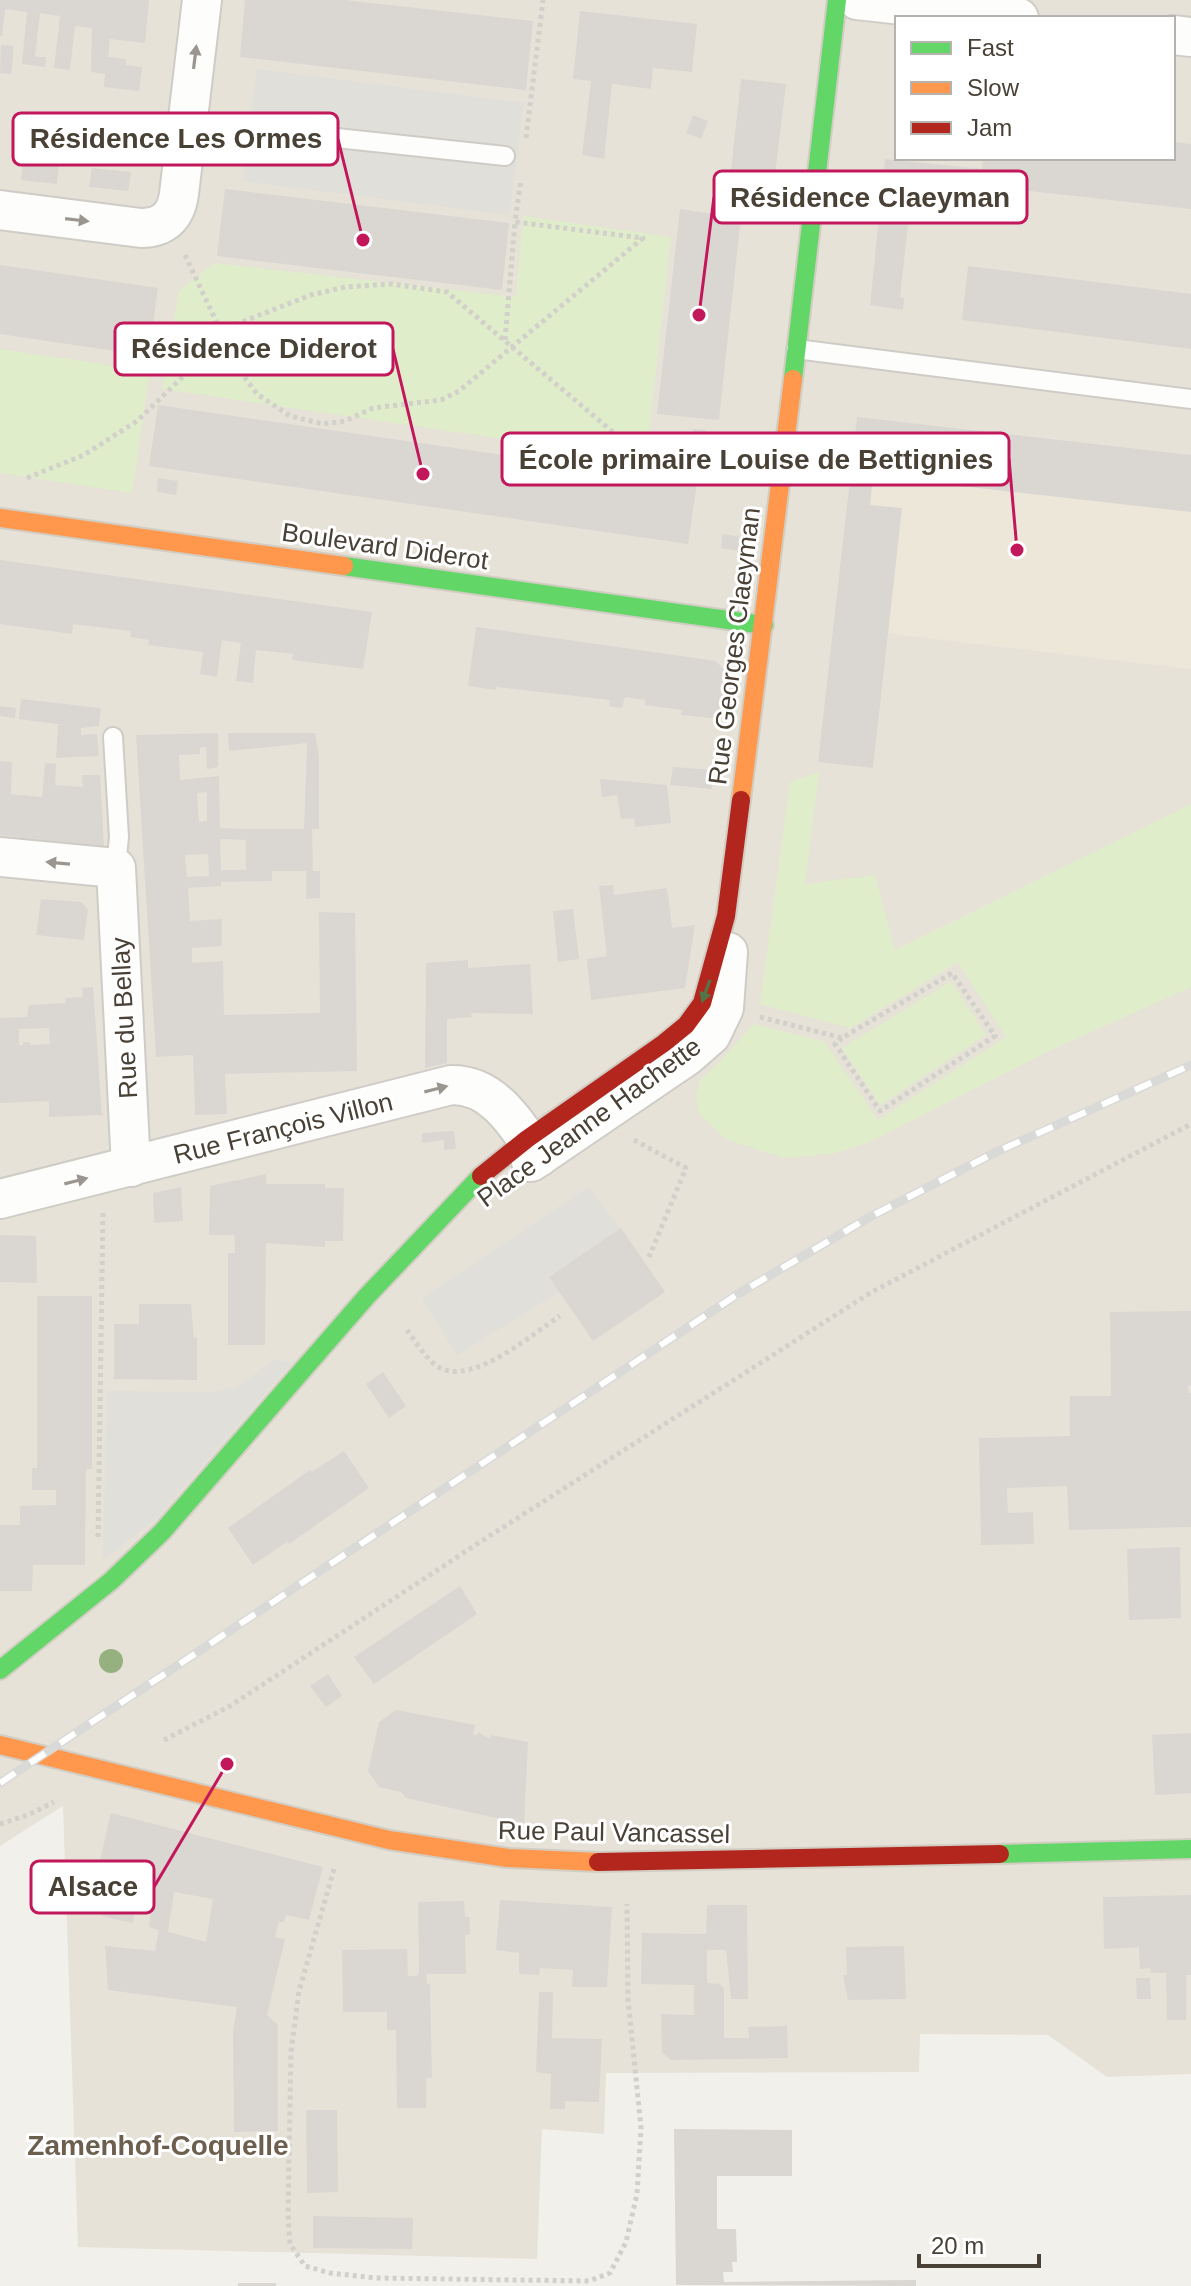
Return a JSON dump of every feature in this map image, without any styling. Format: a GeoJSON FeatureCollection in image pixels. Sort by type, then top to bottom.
{"type":"FeatureCollection","features":[{"type":"Feature","properties":{"kind":"street"},"geometry":{"type":"LineString","coordinates":[[0,210],[141,228],[153,228],[168,219],[178,201],[202,0]]}},
{"type":"Feature","properties":{"kind":"street","name":"Rue Georges Claeyman"},"geometry":{"type":"LineString","coordinates":[[726,916],[764,625],[837,0]]}},
{"type":"Feature","properties":{"kind":"street"},"geometry":{"type":"LineString","coordinates":[[857,0],[1001,16]]}},
{"type":"Feature","properties":{"kind":"street","name":"Boulevard Diderot"},"geometry":{"type":"LineString","coordinates":[[0,518],[764,625]]}},
{"type":"Feature","properties":{"kind":"street"},"geometry":{"type":"LineString","coordinates":[[0,857],[116,868]]}},
{"type":"Feature","properties":{"kind":"street","name":"Rue du Bellay"},"geometry":{"type":"LineString","coordinates":[[116,868],[117,1171]]}},
{"type":"Feature","properties":{"kind":"street","name":"Place Jeanne Hachette"},"geometry":{"type":"LineString","coordinates":[[533,1148],[701,1045],[711,1035],[724,1008],[729,966],[726,916]]}},
{"type":"Feature","properties":{"kind":"street","name":"Place Jeanne Hachette"},"geometry":{"type":"LineString","coordinates":[[0,1670],[97,1593],[162,1532],[347,1318],[413,1250],[686,1025],[702,1003],[726,916]]}},
{"type":"Feature","properties":{"kind":"street","name":"Rue François Villon"},"geometry":{"type":"LineString","coordinates":[[0,1199],[451,1085],[464,1085],[489,1096],[509,1115],[533,1148]]}},
{"type":"Feature","properties":{"kind":"street","name":"Rue Paul Vancassel"},"geometry":{"type":"LineString","coordinates":[[0,1745],[389,1840],[479,1855],[628,1863],[1191,1849]]}},
{"type":"Feature","properties":{"kind":"lane"},"geometry":{"type":"LineString","coordinates":[[187,122],[505,156]]}},
{"type":"Feature","properties":{"kind":"lane"},"geometry":{"type":"LineString","coordinates":[[796,349],[1191,399]]}},
{"type":"Feature","properties":{"kind":"lane","name":"Rue du Bellay"},"geometry":{"type":"LineString","coordinates":[[113,737],[119,837],[116,868]]}},
{"type":"Feature","properties":{"kind":"path"},"geometry":{"type":"LineString","coordinates":[[525,143],[543,0]]}},
{"type":"Feature","properties":{"kind":"path"},"geometry":{"type":"LineString","coordinates":[[505,341],[522,174]]}},
{"type":"Feature","properties":{"kind":"path"},"geometry":{"type":"LineString","coordinates":[[168,219],[239,370],[257,394],[290,416],[323,424],[345,421],[373,408],[441,400],[459,391],[643,238],[515,222]]}},
{"type":"Feature","properties":{"kind":"path"},"geometry":{"type":"LineString","coordinates":[[18,483],[84,455],[137,421],[195,365],[221,330],[311,295],[345,287],[392,284],[447,292],[646,460],[781,478]]}},
{"type":"Feature","properties":{"kind":"path"},"geometry":{"type":"LineString","coordinates":[[724,1008],[842,1038],[952,973],[995,1036],[880,1111],[835,1044],[842,1038]]}},
{"type":"Feature","properties":{"kind":"path"},"geometry":{"type":"LineString","coordinates":[[112,1771],[230,1706],[870,1293],[1191,1124]]}},
{"type":"Feature","properties":{"kind":"path"},"geometry":{"type":"LineString","coordinates":[[622,1137],[636,1141],[686,1168],[649,1257]]}},
{"type":"Feature","properties":{"kind":"path"},"geometry":{"type":"LineString","coordinates":[[97,1593],[117,1171]]}},
{"type":"Feature","properties":{"kind":"path"},"geometry":{"type":"LineString","coordinates":[[407,1330],[438,1367],[465,1372],[492,1361],[560,1316]]}},
{"type":"Feature","properties":{"kind":"path"},"geometry":{"type":"LineString","coordinates":[[345,1828],[299,1991],[291,2052],[290,2244],[305,2266],[330,2273],[376,2278],[589,2281],[610,2273],[626,2242],[637,2194],[641,2128],[628,1999],[628,1863]]}},
{"type":"Feature","properties":{"kind":"shaded area"},"geometry":{"type":"Polygon","coordinates":[[[0,0],[1191,0],[1191,2074],[1107,2077],[1048,2035],[920,2034],[919,2072],[606,2073],[604,2134],[542,2129],[537,2259],[78,2247],[63,1806],[0,1846],[0,0]]]}},
{"type":"Feature","properties":{"kind":"shaded area"},"geometry":{"type":"Polygon","coordinates":[[[257,69],[524,103],[509,215],[243,181],[257,69]]]}},
{"type":"Feature","properties":{"kind":"shaded area"},"geometry":{"type":"Polygon","coordinates":[[[857,417],[1191,455],[1191,669],[834,627],[857,417]]]}},
{"type":"Feature","properties":{"kind":"shaded area"},"geometry":{"type":"Polygon","coordinates":[[[588,1187],[632,1243],[457,1355],[422,1298],[588,1187]]]}},
{"type":"Feature","properties":{"kind":"shaded area"},"geometry":{"type":"Polygon","coordinates":[[[276,1359],[291,1364],[156,1519],[103,1560],[107,1391],[212,1392],[237,1387],[276,1359]]]}},
{"type":"Feature","properties":{"kind":"green space"},"geometry":{"type":"Polygon","coordinates":[[[523,216],[671,237],[646,460],[162,389],[179,291],[214,263],[516,297],[523,216]]]}},
{"type":"Feature","properties":{"kind":"green space"},"geometry":{"type":"Polygon","coordinates":[[[0,349],[150,371],[132,493],[0,473],[0,349]]]}},
{"type":"Feature","properties":{"kind":"green space"},"geometry":{"type":"Polygon","coordinates":[[[819,772],[805,884],[875,875],[895,950],[1191,804],[1191,987],[1049,1051],[870,1142],[832,1154],[784,1158],[726,1139],[699,1114],[696,1095],[701,1079],[753,1024],[824,1041],[878,1120],[1006,1037],[958,962],[850,1028],[760,1004],[790,782],[819,772]]]}},
{"type":"Feature","properties":{"kind":"green space"},"geometry":{"type":"Polygon","coordinates":[[[951,981],[986,1035],[880,1105],[842,1048],[951,981]]]}},
{"type":"Feature","properties":{"kind":"building"},"geometry":{"type":"Polygon","coordinates":[[[0,0],[149,0],[145,43],[110,39],[108,57],[126,59],[126,65],[142,67],[139,91],[104,87],[105,74],[91,72],[92,28],[75,26],[70,70],[54,68],[60,16],[40,13],[35,57],[46,57],[45,67],[22,64],[27,12],[5,9],[0,36],[0,0]]]}},
{"type":"Feature","properties":{"kind":"building"},"geometry":{"type":"Polygon","coordinates":[[[245,0],[345,0],[533,21],[526,90],[240,57],[245,0]]]}},
{"type":"Feature","properties":{"kind":"building"},"geometry":{"type":"Polygon","coordinates":[[[580,11],[697,24],[692,72],[653,68],[651,89],[612,84],[604,159],[582,155],[591,81],[573,79],[580,11]]]}},
{"type":"Feature","properties":{"kind":"building"},"geometry":{"type":"Polygon","coordinates":[[[1,45],[14,46],[11,74],[0,73],[1,45]]]}},
{"type":"Feature","properties":{"kind":"building"},"geometry":{"type":"Polygon","coordinates":[[[741,79],[786,84],[773,192],[729,188],[741,79]]]}},
{"type":"Feature","properties":{"kind":"building"},"geometry":{"type":"Polygon","coordinates":[[[693,115],[708,121],[701,139],[686,133],[693,115]]]}},
{"type":"Feature","properties":{"kind":"building"},"geometry":{"type":"Polygon","coordinates":[[[1175,142],[1191,144],[1191,209],[985,186],[984,197],[979,196],[977,212],[910,206],[900,297],[904,298],[903,310],[870,305],[885,159],[982,169],[983,160],[1175,160],[1175,142]]]}},
{"type":"Feature","properties":{"kind":"building"},"geometry":{"type":"Polygon","coordinates":[[[25,143],[61,147],[57,184],[21,180],[25,143]]]}},
{"type":"Feature","properties":{"kind":"building"},"geometry":{"type":"Polygon","coordinates":[[[92,168],[131,172],[128,191],[89,187],[92,168]]]}},
{"type":"Feature","properties":{"kind":"building"},"geometry":{"type":"Polygon","coordinates":[[[225,189],[509,223],[502,290],[217,256],[225,189]]]}},
{"type":"Feature","properties":{"kind":"building"},"geometry":{"type":"Polygon","coordinates":[[[714,206],[724,207],[723,214],[741,216],[719,420],[657,414],[680,209],[713,214],[714,206]]]}},
{"type":"Feature","properties":{"kind":"building"},"geometry":{"type":"Polygon","coordinates":[[[0,265],[158,288],[149,356],[0,334],[0,265]]]}},
{"type":"Feature","properties":{"kind":"building"},"geometry":{"type":"Polygon","coordinates":[[[968,266],[1191,294],[1191,349],[962,320],[968,266]]]}},
{"type":"Feature","properties":{"kind":"building"},"geometry":{"type":"Polygon","coordinates":[[[158,405],[697,483],[688,544],[149,466],[158,405]]]}},
{"type":"Feature","properties":{"kind":"building"},"geometry":{"type":"Polygon","coordinates":[[[857,417],[1191,455],[1191,512],[873,476],[870,505],[902,508],[873,768],[818,762],[857,417]]]}},
{"type":"Feature","properties":{"kind":"building"},"geometry":{"type":"Polygon","coordinates":[[[693,429],[706,430],[705,449],[691,448],[693,429]]]}},
{"type":"Feature","properties":{"kind":"building"},"geometry":{"type":"Polygon","coordinates":[[[158,478],[178,481],[176,495],[157,492],[158,478]]]}},
{"type":"Feature","properties":{"kind":"building"},"geometry":{"type":"Polygon","coordinates":[[[722,534],[741,537],[739,551],[721,548],[722,534]]]}},
{"type":"Feature","properties":{"kind":"building"},"geometry":{"type":"Polygon","coordinates":[[[0,560],[372,612],[363,669],[292,660],[293,654],[256,650],[253,683],[236,681],[241,643],[222,640],[217,677],[200,674],[203,652],[148,645],[149,640],[130,637],[131,631],[73,624],[72,634],[0,624],[0,560]]]}},
{"type":"Feature","properties":{"kind":"building"},"geometry":{"type":"Polygon","coordinates":[[[476,627],[716,661],[726,672],[720,719],[681,715],[682,710],[645,705],[646,700],[625,697],[622,708],[609,706],[610,700],[468,686],[476,627]]]}},
{"type":"Feature","properties":{"kind":"building"},"geometry":{"type":"Polygon","coordinates":[[[21,699],[101,708],[99,726],[81,728],[81,735],[97,734],[99,756],[56,758],[58,725],[64,725],[19,719],[21,699]]]}},
{"type":"Feature","properties":{"kind":"building"},"geometry":{"type":"Polygon","coordinates":[[[0,706],[16,708],[15,718],[0,716],[0,706]]]}},
{"type":"Feature","properties":{"kind":"building"},"geometry":{"type":"Polygon","coordinates":[[[218,733],[218,767],[207,769],[206,747],[200,748],[200,754],[179,755],[180,780],[219,776],[220,828],[304,829],[307,743],[229,751],[228,733],[315,733],[319,756],[319,829],[312,829],[313,871],[320,871],[320,898],[306,899],[306,871],[272,871],[272,881],[221,882],[221,886],[188,888],[190,921],[222,919],[222,946],[192,948],[192,963],[223,961],[224,1015],[320,1013],[319,912],[355,913],[357,1071],[225,1074],[227,1114],[195,1115],[193,1055],[156,1057],[136,735],[218,733]],[[207,792],[197,793],[199,822],[207,821],[207,792]],[[220,839],[221,870],[246,870],[246,840],[220,839]],[[208,854],[185,855],[187,877],[209,876],[208,854]]]}},
{"type":"Feature","properties":{"kind":"building"},"geometry":{"type":"Polygon","coordinates":[[[0,761],[12,762],[11,794],[42,797],[45,763],[56,764],[55,785],[83,787],[82,775],[100,775],[104,847],[0,835],[0,761]]]}},
{"type":"Feature","properties":{"kind":"building"},"geometry":{"type":"Polygon","coordinates":[[[673,767],[714,770],[712,789],[670,785],[673,767]]]}},
{"type":"Feature","properties":{"kind":"building"},"geometry":{"type":"Polygon","coordinates":[[[600,779],[667,785],[671,823],[635,827],[634,818],[621,819],[617,795],[602,797],[600,779]]]}},
{"type":"Feature","properties":{"kind":"building"},"geometry":{"type":"Polygon","coordinates":[[[613,885],[614,895],[667,888],[672,928],[695,925],[685,988],[591,1000],[587,959],[607,956],[599,886],[613,885]]]}},
{"type":"Feature","properties":{"kind":"building"},"geometry":{"type":"Polygon","coordinates":[[[41,899],[81,902],[88,909],[84,940],[36,935],[41,899]]]}},
{"type":"Feature","properties":{"kind":"building"},"geometry":{"type":"Polygon","coordinates":[[[573,909],[579,959],[558,962],[553,911],[573,909]]]}},
{"type":"Feature","properties":{"kind":"building"},"geometry":{"type":"Polygon","coordinates":[[[468,960],[468,968],[530,964],[533,1014],[471,1013],[472,1017],[447,1019],[447,1063],[425,1068],[426,963],[468,960]]]}},
{"type":"Feature","properties":{"kind":"building"},"geometry":{"type":"Polygon","coordinates":[[[93,987],[102,1115],[49,1117],[49,1101],[0,1103],[0,1018],[27,1017],[29,1005],[66,1003],[65,998],[83,997],[82,988],[93,987]],[[49,1028],[19,1029],[19,1045],[23,1042],[30,1042],[30,1045],[50,1044],[49,1028]]]}},
{"type":"Feature","properties":{"kind":"building"},"geometry":{"type":"Polygon","coordinates":[[[454,1131],[456,1149],[444,1150],[444,1140],[422,1143],[422,1133],[454,1131]]]}},
{"type":"Feature","properties":{"kind":"building"},"geometry":{"type":"Polygon","coordinates":[[[266,1174],[266,1184],[325,1184],[325,1188],[344,1188],[343,1241],[325,1241],[325,1247],[266,1243],[265,1345],[228,1345],[228,1253],[235,1253],[234,1235],[209,1235],[210,1186],[266,1174]]]}},
{"type":"Feature","properties":{"kind":"building"},"geometry":{"type":"Polygon","coordinates":[[[181,1187],[183,1221],[154,1223],[153,1193],[181,1187]]]}},
{"type":"Feature","properties":{"kind":"building"},"geometry":{"type":"Polygon","coordinates":[[[621,1228],[665,1292],[593,1341],[549,1277],[621,1228]]]}},
{"type":"Feature","properties":{"kind":"building"},"geometry":{"type":"Polygon","coordinates":[[[0,1235],[36,1236],[37,1283],[0,1282],[0,1235]]]}},
{"type":"Feature","properties":{"kind":"building"},"geometry":{"type":"Polygon","coordinates":[[[37,1296],[92,1296],[92,1469],[86,1469],[85,1565],[33,1565],[32,1591],[0,1591],[0,1525],[20,1525],[20,1506],[56,1505],[56,1490],[32,1490],[32,1468],[37,1468],[37,1296]]]}},
{"type":"Feature","properties":{"kind":"building"},"geometry":{"type":"Polygon","coordinates":[[[139,1304],[191,1304],[194,1338],[197,1337],[197,1380],[114,1379],[114,1324],[139,1324],[139,1304]]]}},
{"type":"Feature","properties":{"kind":"building"},"geometry":{"type":"Polygon","coordinates":[[[1191,1311],[1191,1386],[1188,1386],[1191,1393],[1191,1527],[1069,1530],[1067,1486],[1007,1488],[1008,1513],[1033,1512],[1034,1544],[981,1545],[979,1438],[1070,1436],[1070,1396],[1111,1396],[1110,1312],[1191,1311]]]}},
{"type":"Feature","properties":{"kind":"building"},"geometry":{"type":"Polygon","coordinates":[[[383,1372],[406,1406],[389,1418],[366,1384],[383,1372]]]}},
{"type":"Feature","properties":{"kind":"building"},"geometry":{"type":"Polygon","coordinates":[[[344,1451],[369,1488],[289,1544],[288,1541],[253,1565],[228,1528],[310,1470],[312,1472],[344,1451]]]}},
{"type":"Feature","properties":{"kind":"building"},"geometry":{"type":"Polygon","coordinates":[[[1180,1547],[1181,1618],[1129,1620],[1127,1549],[1180,1547]]]}},
{"type":"Feature","properties":{"kind":"building"},"geometry":{"type":"Polygon","coordinates":[[[460,1586],[477,1614],[374,1684],[354,1657],[460,1586]]]}},
{"type":"Feature","properties":{"kind":"building"},"geometry":{"type":"Polygon","coordinates":[[[328,1674],[342,1696],[326,1707],[310,1686],[328,1674]]]}},
{"type":"Feature","properties":{"kind":"building"},"geometry":{"type":"Polygon","coordinates":[[[396,1710],[475,1725],[473,1735],[478,1732],[490,1739],[491,1735],[528,1742],[524,1824],[406,1798],[401,1792],[379,1787],[368,1771],[379,1722],[396,1710]]]}},
{"type":"Feature","properties":{"kind":"building"},"geometry":{"type":"Polygon","coordinates":[[[1191,1733],[1191,1793],[1155,1795],[1152,1735],[1191,1733]]]}},
{"type":"Feature","properties":{"kind":"building"},"geometry":{"type":"Polygon","coordinates":[[[111,1813],[323,1867],[309,1920],[286,1915],[284,1922],[279,1922],[275,1937],[285,1939],[267,2015],[278,2025],[278,2131],[234,2132],[233,2031],[237,2007],[108,1990],[105,1946],[155,1951],[159,1930],[149,1927],[153,1896],[138,1892],[133,1923],[102,1916],[103,1862],[100,1860],[111,1813]],[[174,1892],[168,1932],[206,1942],[213,1899],[174,1892]]]}},
{"type":"Feature","properties":{"kind":"building"},"geometry":{"type":"Polygon","coordinates":[[[1191,1895],[1191,1975],[1186,1975],[1186,2020],[1167,2020],[1166,1973],[1151,1973],[1150,1968],[1140,1969],[1139,1947],[1104,1949],[1103,1897],[1191,1895]]]}},
{"type":"Feature","properties":{"kind":"building"},"geometry":{"type":"Polygon","coordinates":[[[500,1900],[612,1907],[607,1987],[572,1987],[573,1970],[540,1968],[539,1975],[519,1974],[519,1953],[496,1950],[500,1900]]]}},
{"type":"Feature","properties":{"kind":"building"},"geometry":{"type":"Polygon","coordinates":[[[464,1901],[465,1917],[470,1917],[470,1935],[465,1935],[466,1974],[426,1974],[427,1984],[430,1984],[432,2078],[426,2078],[426,2108],[397,2108],[396,2030],[387,2030],[387,2012],[343,2012],[342,1950],[407,1949],[408,1976],[416,1976],[419,1973],[418,1902],[464,1901]]]}},
{"type":"Feature","properties":{"kind":"building"},"geometry":{"type":"Polygon","coordinates":[[[707,1905],[747,1905],[748,1999],[731,1999],[726,1950],[707,1950],[707,1983],[720,1984],[724,1988],[724,2038],[749,2038],[748,2027],[787,2026],[788,2058],[671,2060],[662,2052],[661,2014],[694,2015],[694,1985],[641,1984],[642,1933],[706,1934],[707,1905]]]}},
{"type":"Feature","properties":{"kind":"building"},"geometry":{"type":"Polygon","coordinates":[[[904,1946],[906,1999],[848,2000],[843,1975],[847,1975],[846,1947],[904,1946]]]}},
{"type":"Feature","properties":{"kind":"building"},"geometry":{"type":"Polygon","coordinates":[[[1136,1978],[1150,1978],[1151,1999],[1137,1999],[1136,1978]]]}},
{"type":"Feature","properties":{"kind":"building"},"geometry":{"type":"Polygon","coordinates":[[[539,1992],[553,1992],[552,2038],[602,2039],[599,2102],[565,2101],[565,2109],[550,2109],[551,2074],[536,2072],[539,1992]]]}},
{"type":"Feature","properties":{"kind":"building"},"geometry":{"type":"Polygon","coordinates":[[[306,2110],[337,2110],[338,2192],[307,2193],[306,2110]]]}},
{"type":"Feature","properties":{"kind":"building"},"geometry":{"type":"Polygon","coordinates":[[[674,2129],[792,2130],[792,2176],[717,2176],[717,2229],[736,2229],[737,2262],[732,2262],[733,2272],[723,2272],[724,2282],[916,2280],[916,2286],[676,2285],[674,2129]]]}},
{"type":"Feature","properties":{"kind":"building"},"geometry":{"type":"Polygon","coordinates":[[[313,2216],[413,2218],[412,2249],[313,2248],[313,2216]]]}},
{"type":"Feature","properties":{"kind":"building"},"geometry":{"type":"Polygon","coordinates":[[[238,2283],[276,2283],[276,2286],[238,2286],[238,2283]]]}},
{"type":"Feature","properties":{"kind":"railway"},"geometry":{"type":"LineString","coordinates":[[0,1783],[738,1294],[868,1218],[996,1152],[1191,1065]]}},
{"type":"Feature","properties":{"kind":"traffic: fast"},"geometry":{"type":"LineString","coordinates":[[793,379],[837,0]]}},
{"type":"Feature","properties":{"kind":"traffic: fast"},"geometry":{"type":"LineString","coordinates":[[344,566],[764,625]]}},
{"type":"Feature","properties":{"kind":"traffic: fast"},"geometry":{"type":"LineString","coordinates":[[0,1670],[111,1581],[162,1532],[367,1296],[481,1176]]}},
{"type":"Feature","properties":{"kind":"traffic: fast"},"geometry":{"type":"LineString","coordinates":[[1000,1854],[1191,1849]]}},
{"type":"Feature","properties":{"kind":"traffic: slow"},"geometry":{"type":"LineString","coordinates":[[741,800],[793,379]]}},
{"type":"Feature","properties":{"kind":"traffic: slow"},"geometry":{"type":"LineString","coordinates":[[0,518],[344,566]]}},
{"type":"Feature","properties":{"kind":"traffic: slow"},"geometry":{"type":"LineString","coordinates":[[0,1745],[389,1840],[508,1858],[598,1862]]}},
{"type":"Feature","properties":{"kind":"traffic: jam"},"geometry":{"type":"LineString","coordinates":[[481,1176],[527,1139],[664,1043],[686,1025],[702,1003],[726,916],[741,800]]}},
{"type":"Feature","properties":{"kind":"traffic: jam"},"geometry":{"type":"LineString","coordinates":[[598,1862],[1000,1854]]}},
{"type":"Feature","properties":{"kind":"place","name":"Résidence Les Ormes"},"geometry":{"type":"Point","coordinates":[363,240]}},
{"type":"Feature","properties":{"kind":"place","name":"Résidence Claeyman"},"geometry":{"type":"Point","coordinates":[699,315]}},
{"type":"Feature","properties":{"kind":"place","name":"Résidence Diderot"},"geometry":{"type":"Point","coordinates":[423,474]}},
{"type":"Feature","properties":{"kind":"place","name":"École primaire Louise de Bettignies"},"geometry":{"type":"Point","coordinates":[1017,550]}},
{"type":"Feature","properties":{"kind":"place","name":"Alsace"},"geometry":{"type":"Point","coordinates":[227,1764]}},
{"type":"Feature","properties":{"kind":"district","name":"Zamenhof-Coquelle"},"geometry":{"type":"Point","coordinates":[158,2145]}}]}
